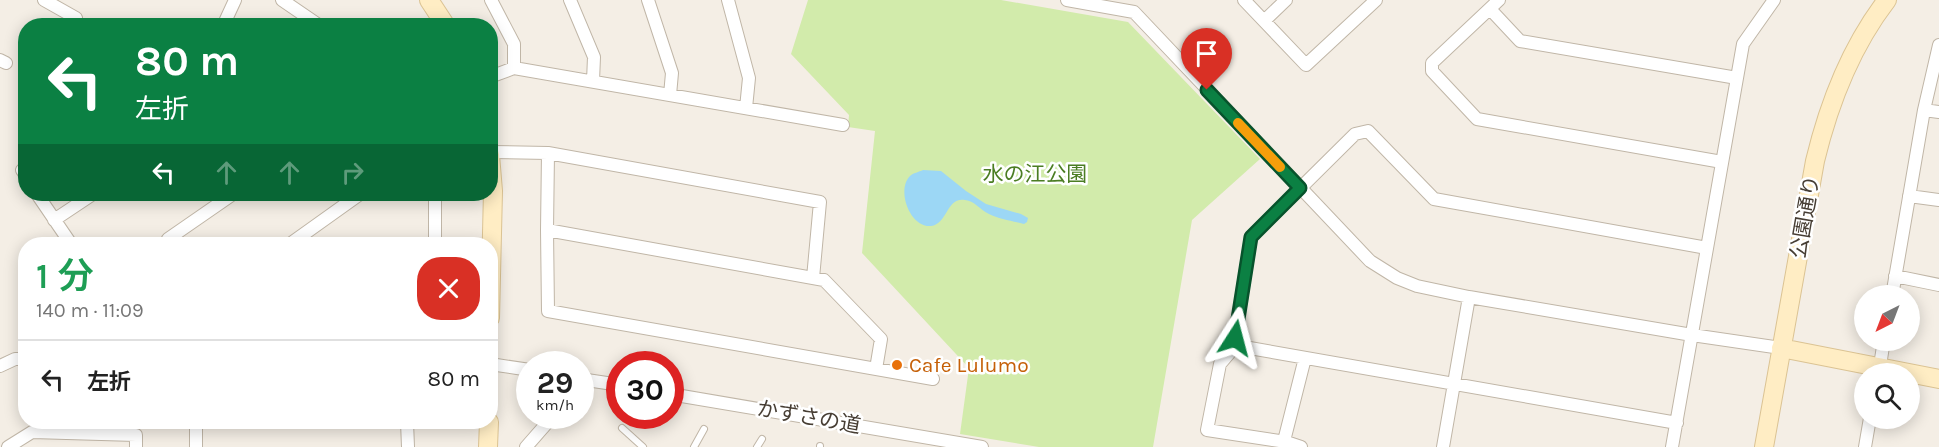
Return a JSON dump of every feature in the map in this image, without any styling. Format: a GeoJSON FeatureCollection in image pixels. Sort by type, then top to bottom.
{"type":"FeatureCollection","features":[{"type":"Feature","properties":{"kind":"street"},"geometry":{"type":"LineString","coordinates":[[44,0],[76,18]]}},
{"type":"Feature","properties":{"kind":"street"},"geometry":{"type":"LineString","coordinates":[[227,18],[235,0]]}},
{"type":"Feature","properties":{"kind":"street"},"geometry":{"type":"LineString","coordinates":[[282,0],[308,18]]}},
{"type":"Feature","properties":{"kind":"street"},"geometry":{"type":"LineString","coordinates":[[429,0],[441,18]]}},
{"type":"Feature","properties":{"kind":"street"},"geometry":{"type":"LineString","coordinates":[[491,0],[514,44],[514,68]]}},
{"type":"Feature","properties":{"kind":"street"},"geometry":{"type":"LineString","coordinates":[[570,0],[594,57],[593,81]]}},
{"type":"Feature","properties":{"kind":"street"},"geometry":{"type":"LineString","coordinates":[[648,0],[672,73],[670,95]]}},
{"type":"Feature","properties":{"kind":"street"},"geometry":{"type":"LineString","coordinates":[[728,0],[749,78],[746,108]]}},
{"type":"Feature","properties":{"kind":"street"},"geometry":{"type":"LineString","coordinates":[[1067,0],[1136,6],[1300,188],[1370,261],[1397,278],[1417,286],[1469,297],[1782,348],[1854,365]]}},
{"type":"Feature","properties":{"kind":"street"},"geometry":{"type":"LineString","coordinates":[[1244,0],[1306,65],[1376,0]]}},
{"type":"Feature","properties":{"kind":"street"},"geometry":{"type":"LineString","coordinates":[[1264,21],[1286,0]]}},
{"type":"Feature","properties":{"kind":"street"},"geometry":{"type":"LineString","coordinates":[[1672,447],[1743,44],[1774,0]]}},
{"type":"Feature","properties":{"kind":"street","name":"公園通り"},"geometry":{"type":"LineString","coordinates":[[1764,447],[1822,131],[1831,102],[1849,62],[1885,1]]}},
{"type":"Feature","properties":{"kind":"street"},"geometry":{"type":"LineString","coordinates":[[1722,162],[1477,119],[1432,71],[1432,63],[1494,4],[1520,41],[1737,78]]}},
{"type":"Feature","properties":{"kind":"street"},"geometry":{"type":"LineString","coordinates":[[1894,285],[1924,110],[1939,45]]}},
{"type":"Feature","properties":{"kind":"street"},"geometry":{"type":"LineString","coordinates":[[498,74],[514,68],[843,125]]}},
{"type":"Feature","properties":{"kind":"street"},"geometry":{"type":"LineString","coordinates":[[1924,110],[1939,112]]}},
{"type":"Feature","properties":{"kind":"street"},"geometry":{"type":"LineString","coordinates":[[1677,423],[1244,347],[1238,344],[1235,338],[1251,237],[1355,134],[1368,131],[1434,199],[1707,248]]}},
{"type":"Feature","properties":{"kind":"street"},"geometry":{"type":"LineString","coordinates":[[498,154],[548,153],[820,202],[813,278]]}},
{"type":"Feature","properties":{"kind":"street"},"geometry":{"type":"LineString","coordinates":[[548,153],[548,311],[933,379]]}},
{"type":"Feature","properties":{"kind":"street"},"geometry":{"type":"LineString","coordinates":[[1909,196],[1939,200]]}},
{"type":"Feature","properties":{"kind":"street"},"geometry":{"type":"LineString","coordinates":[[42,201],[66,237]]}},
{"type":"Feature","properties":{"kind":"street"},"geometry":{"type":"LineString","coordinates":[[54,220],[82,201]]}},
{"type":"Feature","properties":{"kind":"street"},"geometry":{"type":"LineString","coordinates":[[171,237],[223,201]]}},
{"type":"Feature","properties":{"kind":"street"},"geometry":{"type":"LineString","coordinates":[[300,237],[350,201]]}},
{"type":"Feature","properties":{"kind":"street"},"geometry":{"type":"LineString","coordinates":[[435,201],[435,237]]}},
{"type":"Feature","properties":{"kind":"street"},"geometry":{"type":"LineString","coordinates":[[492,237],[493,201]]}},
{"type":"Feature","properties":{"kind":"street"},"geometry":{"type":"LineString","coordinates":[[547,231],[824,280],[881,339],[876,369]]}},
{"type":"Feature","properties":{"kind":"street"},"geometry":{"type":"LineString","coordinates":[[1895,276],[1939,285]]}},
{"type":"Feature","properties":{"kind":"street"},"geometry":{"type":"LineString","coordinates":[[1443,447],[1469,297]]}},
{"type":"Feature","properties":{"kind":"street"},"geometry":{"type":"LineString","coordinates":[[1238,344],[1220,364],[1207,430],[1286,442],[1301,447]]}},
{"type":"Feature","properties":{"kind":"street"},"geometry":{"type":"LineString","coordinates":[[1286,442],[1285,437],[1305,358]]}},
{"type":"Feature","properties":{"kind":"street"},"geometry":{"type":"LineString","coordinates":[[0,366],[18,359]]}},
{"type":"Feature","properties":{"kind":"street"},"geometry":{"type":"LineString","coordinates":[[498,365],[516,368]]}},
{"type":"Feature","properties":{"kind":"street"},"geometry":{"type":"LineString","coordinates":[[1920,376],[1939,379]]}},
{"type":"Feature","properties":{"kind":"street","name":"かずさの道"},"geometry":{"type":"LineString","coordinates":[[684,396],[982,447]]}},
{"type":"Feature","properties":{"kind":"street"},"geometry":{"type":"LineString","coordinates":[[196,429],[196,447]]}},
{"type":"Feature","properties":{"kind":"street"},"geometry":{"type":"LineString","coordinates":[[407,429],[408,447]]}},
{"type":"Feature","properties":{"kind":"street"},"geometry":{"type":"LineString","coordinates":[[488,447],[489,429]]}},
{"type":"Feature","properties":{"kind":"street"},"geometry":{"type":"LineString","coordinates":[[526,447],[542,429]]}},
{"type":"Feature","properties":{"kind":"street"},"geometry":{"type":"LineString","coordinates":[[1865,447],[1868,429]]}},
{"type":"Feature","properties":{"kind":"street"},"geometry":{"type":"LineString","coordinates":[[8,447],[32,432],[136,435],[136,447]]}},
{"type":"Feature","properties":{"kind":"lane"},"geometry":{"type":"LineString","coordinates":[[623,429],[643,447]]}},
{"type":"Feature","properties":{"kind":"lane"},"geometry":{"type":"LineString","coordinates":[[694,447],[704,429]]}},
{"type":"Feature","properties":{"kind":"lane"},"geometry":{"type":"LineString","coordinates":[[757,447],[762,439]]}},
{"type":"Feature","properties":{"kind":"green space","name":"水の江公園"},"geometry":{"type":"Polygon","coordinates":[[[808,0],[1001,0],[1128,22],[1260,159],[1192,220],[1153,447],[1039,447],[960,434],[969,368],[862,253],[875,131],[848,127],[849,115],[791,54],[808,0]]]}},
{"type":"Feature","properties":{"kind":"water"},"geometry":{"type":"Polygon","coordinates":[[[923,170],[941,171],[986,204],[1021,214],[1028,218],[1027,222],[1024,224],[997,217],[972,202],[959,200],[950,206],[937,224],[923,225],[911,215],[904,190],[910,176],[923,170]]]}},
{"type":"Feature","properties":{"kind":"slow traffic"},"geometry":{"type":"LineString","coordinates":[[1238,123],[1280,167]]}},
{"type":"Feature","properties":{"kind":"place","name":"Cafe Lulumo"},"geometry":{"type":"Point","coordinates":[897,365]}},
{"type":"Feature","properties":{"kind":"route"},"geometry":{"type":"LineString","coordinates":[[1207,90],[1300,188],[1251,237],[1235,338]]}}]}
